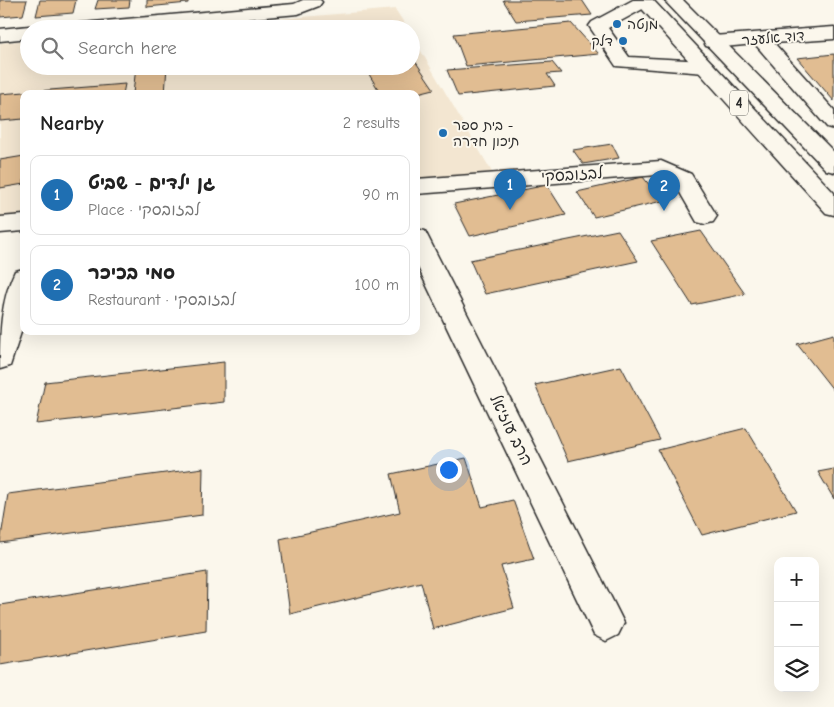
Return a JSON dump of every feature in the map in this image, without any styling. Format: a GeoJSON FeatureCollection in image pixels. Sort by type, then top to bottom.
{"type":"FeatureCollection","features":[{"type":"Feature","properties":{"kind":"main road","name":"4"},"geometry":{"type":"LineString","coordinates":[[643,0],[834,207]]}},
{"type":"Feature","properties":{"kind":"main road"},"geometry":{"type":"LineString","coordinates":[[643,0],[598,26],[623,62],[706,67]]}},
{"type":"Feature","properties":{"kind":"main road","name":"4"},"geometry":{"type":"LineString","coordinates":[[674,0],[834,165]]}},
{"type":"Feature","properties":{"kind":"main road"},"geometry":{"type":"LineString","coordinates":[[173,20],[298,9],[312,2]]}},
{"type":"Feature","properties":{"kind":"main road"},"geometry":{"type":"LineString","coordinates":[[0,35],[20,33]]}},
{"type":"Feature","properties":{"kind":"main road","name":"דוד אלעזר"},"geometry":{"type":"LineString","coordinates":[[713,42],[834,33]]}},
{"type":"Feature","properties":{"kind":"main road"},"geometry":{"type":"LineString","coordinates":[[760,39],[834,123]]}},
{"type":"Feature","properties":{"kind":"main road","name":"לבזובסקי"},"geometry":{"type":"LineString","coordinates":[[420,187],[661,168],[683,179],[705,216]]}},
{"type":"Feature","properties":{"kind":"main road"},"geometry":{"type":"LineString","coordinates":[[0,225],[20,223]]}},
{"type":"Feature","properties":{"kind":"main road","name":"הרב עוזיאל"},"geometry":{"type":"LineString","coordinates":[[420,245],[606,623]]}},
{"type":"Feature","properties":{"kind":"main road"},"geometry":{"type":"LineString","coordinates":[[0,358],[20,291]]}},
{"type":"Feature","properties":{"kind":"shaded area"},"geometry":{"type":"Polygon","coordinates":[[[395,9],[402,20],[268,20],[395,9]]]}},
{"type":"Feature","properties":{"kind":"shaded area","name":"בית ספר - תיכון חדרה"},"geometry":{"type":"Polygon","coordinates":[[[20,41],[20,75],[420,75],[420,49],[492,172],[420,179],[420,90],[20,90],[20,216],[0,218],[0,43],[20,41]]]}},
{"type":"Feature","properties":{"kind":"building"},"geometry":{"type":"Polygon","coordinates":[[[0,0],[27,0],[23,15],[0,17],[0,0]]]}},
{"type":"Feature","properties":{"kind":"building"},"geometry":{"type":"Polygon","coordinates":[[[40,0],[76,0],[73,13],[36,16],[40,0]]]}},
{"type":"Feature","properties":{"kind":"building"},"geometry":{"type":"Polygon","coordinates":[[[98,0],[130,0],[129,7],[95,9],[98,0]]]}},
{"type":"Feature","properties":{"kind":"building"},"geometry":{"type":"Polygon","coordinates":[[[147,0],[188,0],[188,3],[147,7],[147,0]]]}},
{"type":"Feature","properties":{"kind":"building"},"geometry":{"type":"Polygon","coordinates":[[[503,0],[582,0],[592,15],[516,21],[503,0]]]}},
{"type":"Feature","properties":{"kind":"building"},"geometry":{"type":"Polygon","coordinates":[[[571,23],[599,54],[466,66],[454,34],[571,23]]]}},
{"type":"Feature","properties":{"kind":"building"},"geometry":{"type":"Polygon","coordinates":[[[834,54],[834,101],[797,58],[834,54]]]}},
{"type":"Feature","properties":{"kind":"building"},"geometry":{"type":"Polygon","coordinates":[[[552,62],[561,73],[547,74],[555,86],[458,96],[447,70],[552,62]]]}},
{"type":"Feature","properties":{"kind":"building"},"geometry":{"type":"Polygon","coordinates":[[[420,68],[434,89],[420,92],[420,90],[379,90],[369,75],[420,75],[420,68]]]}},
{"type":"Feature","properties":{"kind":"building"},"geometry":{"type":"Polygon","coordinates":[[[135,75],[166,75],[165,90],[133,90],[135,75]]]}},
{"type":"Feature","properties":{"kind":"building"},"geometry":{"type":"Polygon","coordinates":[[[125,84],[124,90],[50,90],[125,84]]]}},
{"type":"Feature","properties":{"kind":"building"},"geometry":{"type":"Polygon","coordinates":[[[20,92],[20,119],[0,121],[0,94],[20,92]]]}},
{"type":"Feature","properties":{"kind":"building"},"geometry":{"type":"Polygon","coordinates":[[[612,144],[619,158],[583,164],[573,150],[612,144]]]}},
{"type":"Feature","properties":{"kind":"building"},"geometry":{"type":"Polygon","coordinates":[[[20,157],[20,185],[0,188],[0,160],[20,157]]]}},
{"type":"Feature","properties":{"kind":"building"},"geometry":{"type":"Polygon","coordinates":[[[643,177],[662,201],[594,217],[577,192],[643,177]]]}},
{"type":"Feature","properties":{"kind":"building"},"geometry":{"type":"Polygon","coordinates":[[[547,185],[566,215],[470,236],[454,204],[547,185]]]}},
{"type":"Feature","properties":{"kind":"building"},"geometry":{"type":"Polygon","coordinates":[[[618,230],[638,261],[485,294],[470,260],[618,230]]]}},
{"type":"Feature","properties":{"kind":"building"},"geometry":{"type":"Polygon","coordinates":[[[701,231],[745,294],[692,305],[651,241],[701,231]]]}},
{"type":"Feature","properties":{"kind":"building"},"geometry":{"type":"Polygon","coordinates":[[[834,334],[834,391],[797,344],[834,334]]]}},
{"type":"Feature","properties":{"kind":"building"},"geometry":{"type":"Polygon","coordinates":[[[224,362],[224,402],[36,424],[45,382],[224,362]]]}},
{"type":"Feature","properties":{"kind":"building"},"geometry":{"type":"Polygon","coordinates":[[[621,366],[660,440],[568,461],[535,385],[621,366]]]}},
{"type":"Feature","properties":{"kind":"building"},"geometry":{"type":"Polygon","coordinates":[[[746,428],[796,511],[702,535],[658,450],[746,428]]]}},
{"type":"Feature","properties":{"kind":"building"},"geometry":{"type":"Polygon","coordinates":[[[466,458],[482,507],[513,500],[534,559],[501,566],[514,608],[433,629],[421,582],[290,614],[280,539],[400,512],[391,474],[466,458]]]}},
{"type":"Feature","properties":{"kind":"building"},"geometry":{"type":"Polygon","coordinates":[[[203,468],[202,515],[0,543],[8,494],[203,468]]]}},
{"type":"Feature","properties":{"kind":"building"},"geometry":{"type":"Polygon","coordinates":[[[834,469],[834,499],[818,472],[834,469]]]}},
{"type":"Feature","properties":{"kind":"building"},"geometry":{"type":"Polygon","coordinates":[[[207,572],[206,631],[0,665],[0,605],[207,572]]]}},
{"type":"Feature","properties":{"kind":"place","name":"מנטה"},"geometry":{"type":"Point","coordinates":[617,24]}},
{"type":"Feature","properties":{"kind":"place","name":"דלק"},"geometry":{"type":"Point","coordinates":[623,41]}},
{"type":"Feature","properties":{"kind":"place","name":"בית ספר - תיכון חדרה"},"geometry":{"type":"Point","coordinates":[443,133]}},
{"type":"Feature","properties":{"kind":"place","name":"גן ילדים - שביט"},"geometry":{"type":"Point","coordinates":[510,210]}},
{"type":"Feature","properties":{"kind":"place","name":"סמי בכיכר"},"geometry":{"type":"Point","coordinates":[664,211]}}]}
